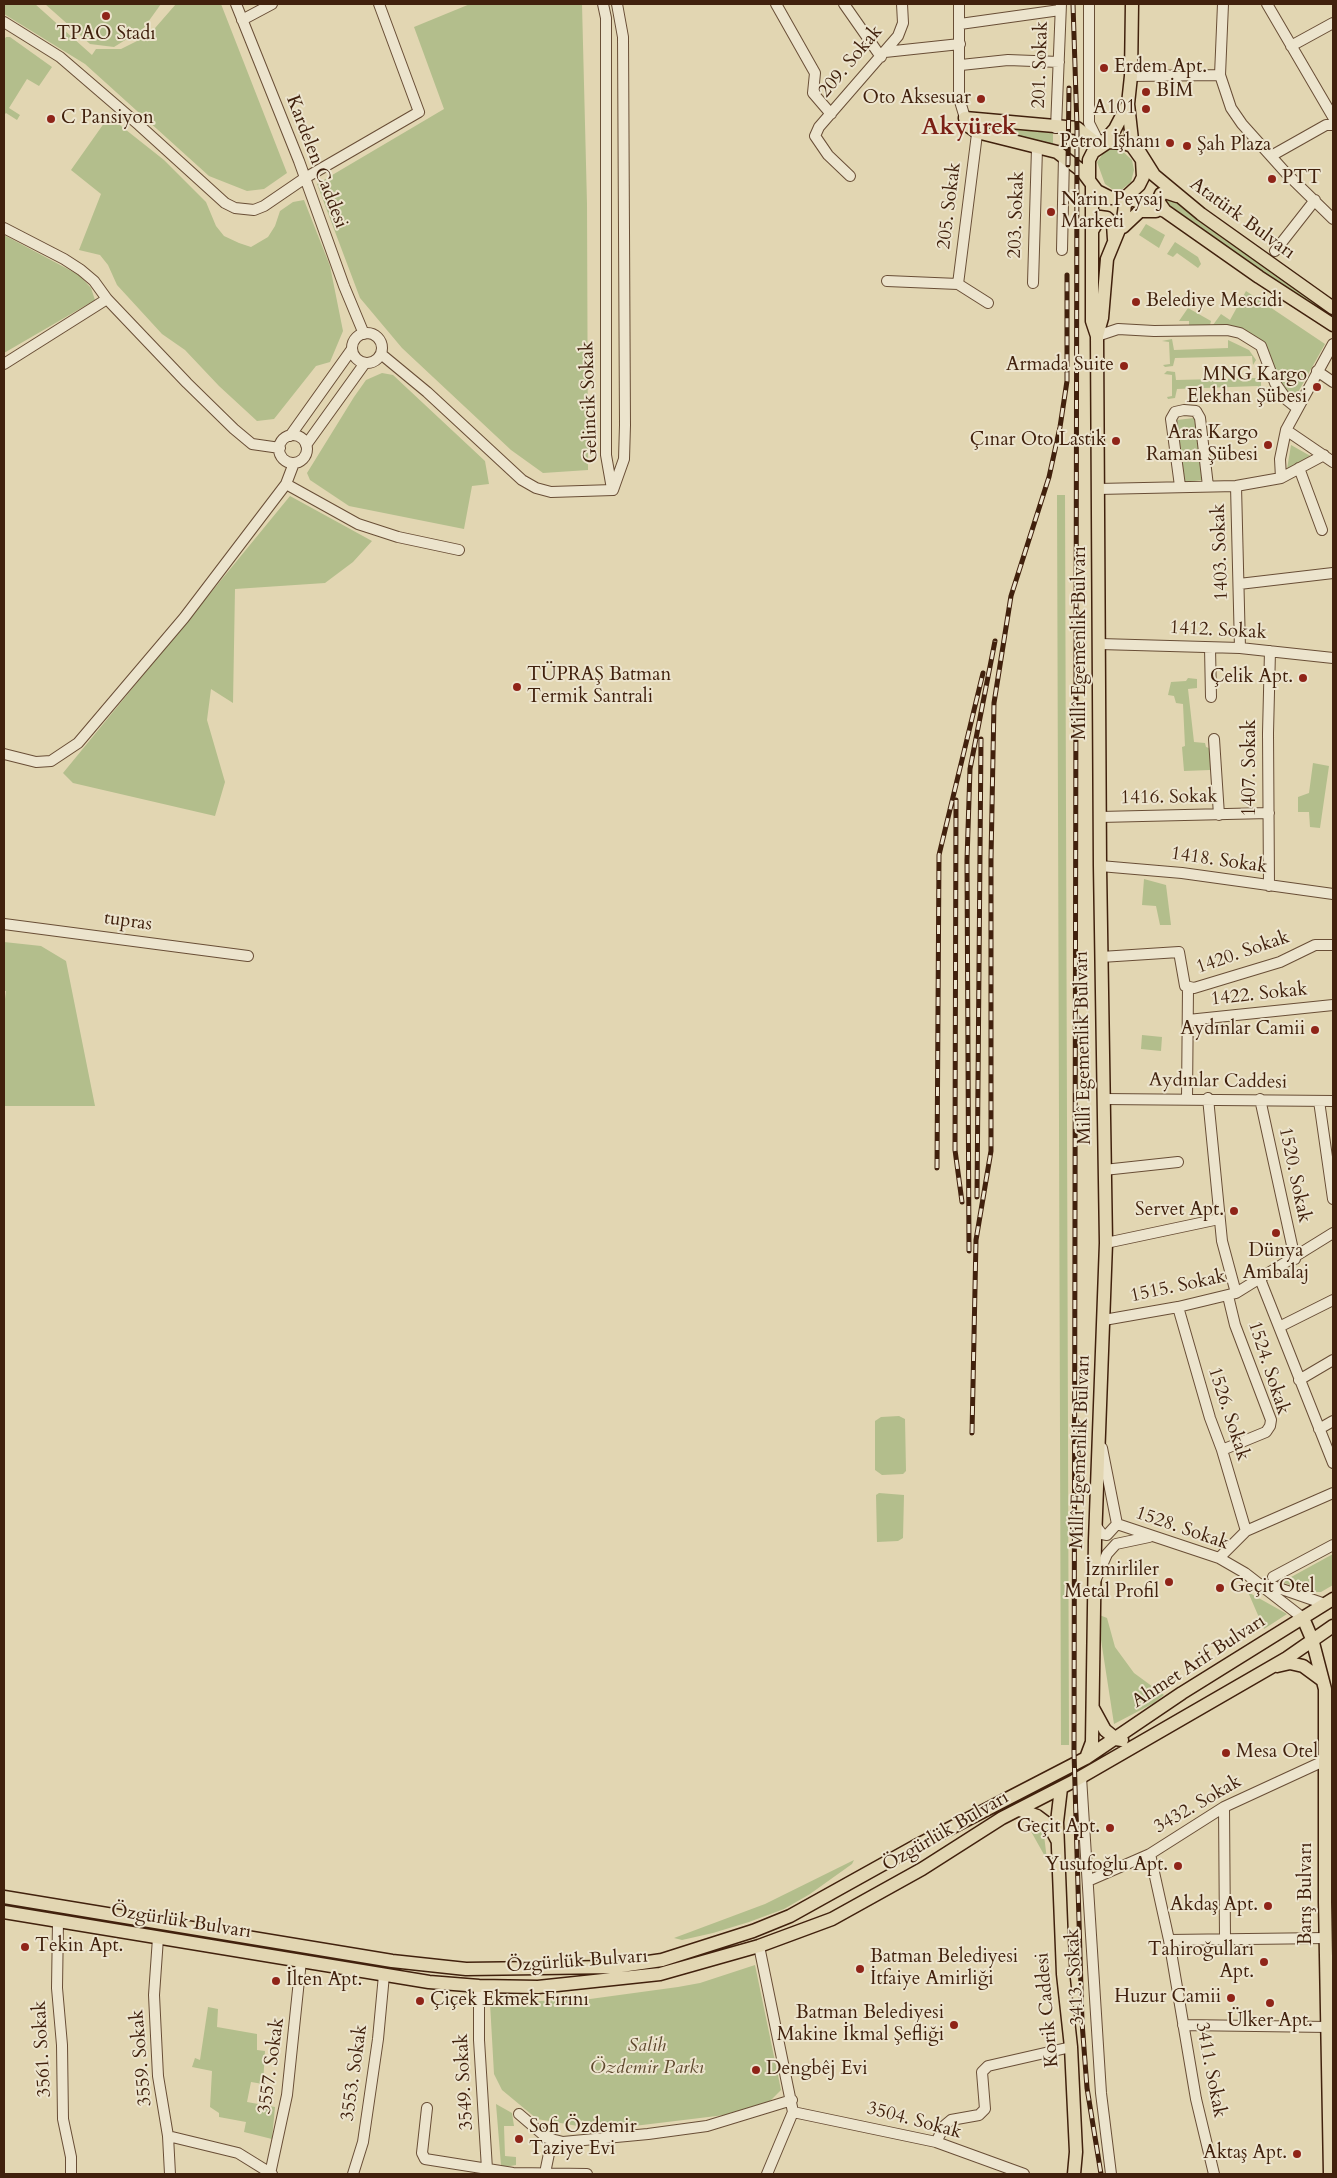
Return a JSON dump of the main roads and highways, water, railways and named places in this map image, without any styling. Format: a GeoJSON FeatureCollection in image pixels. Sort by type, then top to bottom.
{"type":"FeatureCollection","features":[{"type":"Feature","properties":{"kind":"main road"},"geometry":{"type":"LineString","coordinates":[[978,126],[1037,148],[1057,152],[1064,156],[1103,196],[1111,198],[1126,196],[1134,192],[1143,177],[1144,168],[1132,140],[1128,104],[1132,76],[1132,4]]}},
{"type":"Feature","properties":{"kind":"main road"},"geometry":{"type":"LineString","coordinates":[[1097,336],[1092,321],[1092,232],[1089,160],[1115,129],[1128,104]]}},
{"type":"Feature","properties":{"kind":"main road"},"geometry":{"type":"LineString","coordinates":[[965,118],[967,125],[978,126],[1076,128],[1100,146]]}},
{"type":"Feature","properties":{"kind":"main road"},"geometry":{"type":"LineString","coordinates":[[1100,146],[1108,142],[1124,142],[1138,152]]}},
{"type":"Feature","properties":{"kind":"main road","name":"Atatürk Bulvarı"},"geometry":{"type":"LineString","coordinates":[[1138,152],[1154,175],[1180,196],[1332,305]]}},
{"type":"Feature","properties":{"kind":"main road"},"geometry":{"type":"LineString","coordinates":[[1166,211],[1158,201],[1161,194],[1165,192],[1180,196]]}},
{"type":"Feature","properties":{"kind":"main road"},"geometry":{"type":"LineString","coordinates":[[1097,336],[1102,318],[1107,259],[1123,220],[1126,196]]}},
{"type":"Feature","properties":{"kind":"main road","name":"Atatürk Bulvarı"},"geometry":{"type":"LineString","coordinates":[[1126,196],[1166,211],[1259,277],[1333,325]]}},
{"type":"Feature","properties":{"kind":"main road"},"geometry":{"type":"LineString","coordinates":[[1114,239],[1135,214],[1144,210],[1166,211]]}},
{"type":"Feature","properties":{"kind":"main road"},"geometry":{"type":"LineString","coordinates":[[1092,232],[1096,220],[1100,217],[1107,218],[1113,224],[1114,239]]}},
{"type":"Feature","properties":{"kind":"main road","name":"Millî Egemenlik Bulvarı"},"geometry":{"type":"LineString","coordinates":[[1086,1758],[1092,1742],[1096,1526],[1106,1243],[1100,866],[1097,336]]}},
{"type":"Feature","properties":{"kind":"main road"},"geometry":{"type":"LineString","coordinates":[[1329,1601],[1333,1623]]}},
{"type":"Feature","properties":{"kind":"main road","name":"Ahmet Arif Bulvarı"},"geometry":{"type":"LineString","coordinates":[[1086,1758],[1182,1693],[1329,1601]]}},
{"type":"Feature","properties":{"kind":"main road","name":"Barış Bulvarı"},"geometry":{"type":"LineString","coordinates":[[1303,1618],[1312,1639],[1325,1689],[1326,1938],[1330,2174]]}},
{"type":"Feature","properties":{"kind":"main road","name":"Ahmet Arif Bulvarı"},"geometry":{"type":"LineString","coordinates":[[1108,1760],[1272,1666],[1333,1626]]}},
{"type":"Feature","properties":{"kind":"main road"},"geometry":{"type":"LineString","coordinates":[[1272,1666],[1290,1663],[1303,1666],[1322,1680]]}},
{"type":"Feature","properties":{"kind":"main road"},"geometry":{"type":"LineString","coordinates":[[1093,1707],[1105,1730],[1116,1739],[1136,1743]]}},
{"type":"Feature","properties":{"kind":"main road","name":"Özgürlük Bulvarı"},"geometry":{"type":"LineString","coordinates":[[4,1897],[392,1961],[466,1969],[614,1967],[662,1960],[753,1931],[790,1916],[872,1870],[1086,1758]]}},
{"type":"Feature","properties":{"kind":"main road","name":"Özgürlük Bulvarı"},"geometry":{"type":"LineString","coordinates":[[4,1912],[384,1975],[479,1986],[538,1987],[660,1974],[759,1946],[832,1919],[964,1844],[1002,1818],[1061,1788],[1108,1760]]}},
{"type":"Feature","properties":{"kind":"main road","name":"Korik Caddesi"},"geometry":{"type":"LineString","coordinates":[[1061,1788],[1057,1822],[1063,1974],[1071,2047],[1076,2152],[1074,2174]]}},
{"type":"Feature","properties":{"kind":"main road"},"geometry":{"type":"LineString","coordinates":[[1020,1810],[1037,1816],[1045,1822],[1058,1842]]}},
{"type":"Feature","properties":{"kind":"main road"},"geometry":{"type":"LineString","coordinates":[[872,1870],[881,1892]]}},
{"type":"Feature","properties":{"kind":"railway"},"geometry":{"type":"LineString","coordinates":[[1073,4],[1077,128],[1074,1752],[1082,2022],[1087,2088],[1101,2174]]}},
{"type":"Feature","properties":{"kind":"railway"},"geometry":{"type":"LineString","coordinates":[[1068,165],[1069,88]]}},
{"type":"Feature","properties":{"kind":"railway"},"geometry":{"type":"LineString","coordinates":[[972,1433],[976,1240],[991,1151],[991,859],[994,703],[1011,596],[1049,477],[1060,427],[1067,381],[1067,275]]}},
{"type":"Feature","properties":{"kind":"railway"},"geometry":{"type":"LineString","coordinates":[[969,1251],[967,860],[970,769],[995,641]]}},
{"type":"Feature","properties":{"kind":"railway"},"geometry":{"type":"LineString","coordinates":[[937,1168],[939,855],[983,673]]}},
{"type":"Feature","properties":{"kind":"railway"},"geometry":{"type":"LineString","coordinates":[[977,1197],[981,739]]}},
{"type":"Feature","properties":{"kind":"railway"},"geometry":{"type":"LineString","coordinates":[[956,800],[955,1150],[962,1202]]}},
{"type":"Feature","properties":{"kind":"place","name":"TPAO Stadı"},"geometry":{"type":"Point","coordinates":[106,16]}},
{"type":"Feature","properties":{"kind":"place","name":"Erdem Apt."},"geometry":{"type":"Point","coordinates":[1104,68]}},
{"type":"Feature","properties":{"kind":"place","name":"BİM"},"geometry":{"type":"Point","coordinates":[1146,92]}},
{"type":"Feature","properties":{"kind":"place","name":"Oto Aksesuar"},"geometry":{"type":"Point","coordinates":[981,99]}},
{"type":"Feature","properties":{"kind":"place","name":"A101"},"geometry":{"type":"Point","coordinates":[1146,109]}},
{"type":"Feature","properties":{"kind":"place","name":"C Pansiyon"},"geometry":{"type":"Point","coordinates":[51,119]}},
{"type":"Feature","properties":{"kind":"place","name":"Petrol İşhanı"},"geometry":{"type":"Point","coordinates":[1170,143]}},
{"type":"Feature","properties":{"kind":"place","name":"Şah Plaza"},"geometry":{"type":"Point","coordinates":[1187,146]}},
{"type":"Feature","properties":{"kind":"place","name":"PTT"},"geometry":{"type":"Point","coordinates":[1272,179]}},
{"type":"Feature","properties":{"kind":"place","name":"Narin Peysaj Marketi"},"geometry":{"type":"Point","coordinates":[1051,212]}},
{"type":"Feature","properties":{"kind":"place","name":"Belediye Mescidi"},"geometry":{"type":"Point","coordinates":[1136,302]}},
{"type":"Feature","properties":{"kind":"place","name":"Armada Suite"},"geometry":{"type":"Point","coordinates":[1124,366]}},
{"type":"Feature","properties":{"kind":"place","name":"MNG Kargo Elekhan Şübesi"},"geometry":{"type":"Point","coordinates":[1317,387]}},
{"type":"Feature","properties":{"kind":"place","name":"Çınar Oto Lastik"},"geometry":{"type":"Point","coordinates":[1116,441]}},
{"type":"Feature","properties":{"kind":"place","name":"Aras Kargo Raman Şübesi"},"geometry":{"type":"Point","coordinates":[1268,445]}},
{"type":"Feature","properties":{"kind":"place","name":"Çelik Apt."},"geometry":{"type":"Point","coordinates":[1303,678]}},
{"type":"Feature","properties":{"kind":"place","name":"TÜPRAŞ Batman Termik Santrali"},"geometry":{"type":"Point","coordinates":[517,687]}},
{"type":"Feature","properties":{"kind":"place","name":"Aydınlar Camii"},"geometry":{"type":"Point","coordinates":[1315,1030]}},
{"type":"Feature","properties":{"kind":"place","name":"Servet Apt."},"geometry":{"type":"Point","coordinates":[1234,1211]}},
{"type":"Feature","properties":{"kind":"place","name":"Dünya Ambalaj"},"geometry":{"type":"Point","coordinates":[1276,1233]}},
{"type":"Feature","properties":{"kind":"place","name":"İzmirliler Metal Profil"},"geometry":{"type":"Point","coordinates":[1169,1582]}},
{"type":"Feature","properties":{"kind":"place","name":"Geçit Otel"},"geometry":{"type":"Point","coordinates":[1220,1588]}},
{"type":"Feature","properties":{"kind":"place","name":"Mesa Otel"},"geometry":{"type":"Point","coordinates":[1226,1753]}},
{"type":"Feature","properties":{"kind":"place","name":"Geçit Apt."},"geometry":{"type":"Point","coordinates":[1110,1828]}},
{"type":"Feature","properties":{"kind":"place","name":"Yusufoğlu Apt."},"geometry":{"type":"Point","coordinates":[1178,1866]}},
{"type":"Feature","properties":{"kind":"place","name":"Akdaş Apt."},"geometry":{"type":"Point","coordinates":[1268,1906]}},
{"type":"Feature","properties":{"kind":"place","name":"Tekin Apt."},"geometry":{"type":"Point","coordinates":[25,1947]}},
{"type":"Feature","properties":{"kind":"place","name":"Tahiroğulları Apt."},"geometry":{"type":"Point","coordinates":[1264,1962]}},
{"type":"Feature","properties":{"kind":"place","name":"Batman Belediyesi İtfaiye Amirliği"},"geometry":{"type":"Point","coordinates":[860,1969]}},
{"type":"Feature","properties":{"kind":"place","name":"İlten Apt."},"geometry":{"type":"Point","coordinates":[276,1981]}},
{"type":"Feature","properties":{"kind":"place","name":"Huzur Camii"},"geometry":{"type":"Point","coordinates":[1231,1998]}},
{"type":"Feature","properties":{"kind":"place","name":"Çiçek Ekmek Fırını"},"geometry":{"type":"Point","coordinates":[420,2001]}},
{"type":"Feature","properties":{"kind":"place","name":"Ülker Apt."},"geometry":{"type":"Point","coordinates":[1270,2003]}},
{"type":"Feature","properties":{"kind":"place","name":"Batman Belediyesi Makine İkmal Şefliği"},"geometry":{"type":"Point","coordinates":[954,2025]}},
{"type":"Feature","properties":{"kind":"place","name":"Dengbêj Evi"},"geometry":{"type":"Point","coordinates":[756,2070]}},
{"type":"Feature","properties":{"kind":"place","name":"Sofi Özdemir Taziye Evi"},"geometry":{"type":"Point","coordinates":[519,2139]}},
{"type":"Feature","properties":{"kind":"place","name":"Aktaş Apt."},"geometry":{"type":"Point","coordinates":[1297,2154]}},
{"type":"Feature","properties":{"kind":"district","name":"Akyürek"},"geometry":{"type":"Point","coordinates":[969,128]}},
{"type":"Feature","properties":{"kind":"park label","name":"Salih Özdemir Parkı"},"geometry":{"type":"Point","coordinates":[647,2058]}}]}
